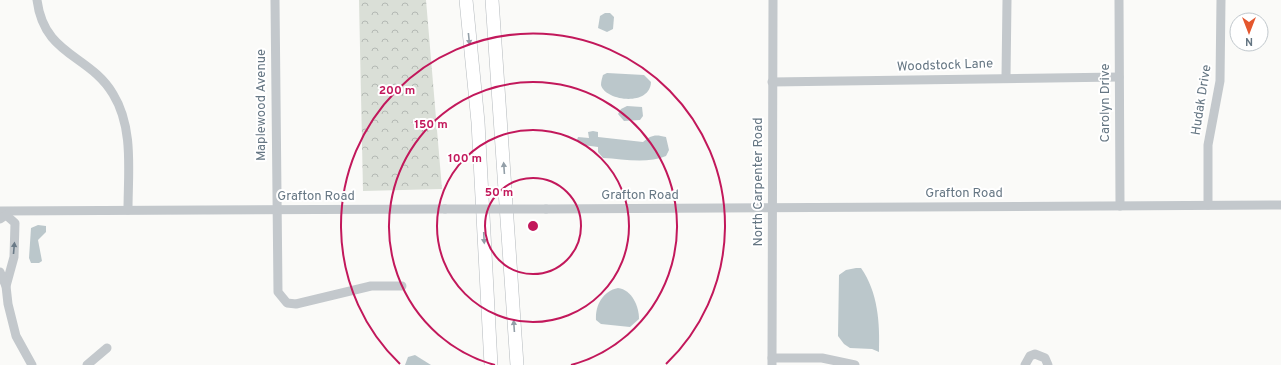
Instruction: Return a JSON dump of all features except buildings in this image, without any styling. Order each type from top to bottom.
[{"type":"highway","points":[[466,0],[478,122],[491,365]]},
{"type":"highway","points":[[492,0],[517,365]]},
{"type":"street","points":[[37,0],[42,20],[52,38],[67,53],[99,76],[114,94],[120,106],[128,140],[128,210]]},
{"type":"street","name":"Maplewood Avenue","points":[[275,0],[277,289],[279,295],[287,303],[299,304],[374,286],[402,286]]},
{"type":"street","name":"North Carpenter Road","points":[[772,361],[773,0]]},
{"type":"street","points":[[1006,77],[1007,0]]},
{"type":"street","name":"Carolyn Drive","points":[[1119,0],[1120,206]]},
{"type":"street","name":"Hudak Drive","points":[[1208,205],[1208,145],[1220,81],[1222,0]]},
{"type":"street","name":"Woodstock Lane","points":[[772,82],[1006,77],[1119,77]]},
{"type":"street","name":"Grafton Road","points":[[3,214],[128,210],[1281,205]]},
{"type":"street","points":[[3,214],[15,223],[14,257],[6,286]]},
{"type":"street","points":[[0,272],[6,286],[9,310],[14,330],[21,348],[32,365]]},
{"type":"street","points":[[87,365],[107,348]]},
{"type":"street","points":[[1025,365],[1030,356],[1035,354],[1045,358],[1048,365]]},
{"type":"street","points":[[772,361],[822,358],[855,365]]},
{"type":"green space","points":[[359,0],[426,0],[442,189],[363,191]]},
{"type":"shaded area","points":[[605,13],[610,13],[614,17],[613,29],[607,32],[598,28],[600,16]]},
{"type":"shaded area","points":[[607,73],[644,75],[651,82],[649,90],[636,98],[618,98],[610,95],[601,85],[603,75]]},
{"type":"shaded area","points":[[627,106],[642,107],[643,116],[640,120],[624,121],[618,114],[621,109]]},
{"type":"shaded area","points":[[588,132],[598,132],[598,137],[643,142],[653,136],[666,137],[669,150],[666,156],[651,160],[603,158],[598,152],[598,147],[583,145],[577,140],[578,137],[589,138]]},
{"type":"shaded area","points":[[38,225],[46,226],[46,232],[38,240],[42,261],[39,263],[31,263],[29,258],[31,228]]},
{"type":"shaded area","points":[[861,268],[867,277],[874,297],[877,308],[879,330],[879,352],[872,349],[850,348],[844,344],[838,336],[839,275],[846,270]]},
{"type":"shaded area","points":[[618,288],[623,289],[631,295],[638,309],[639,319],[630,327],[601,324],[596,320],[597,309],[604,295]]},
{"type":"shaded area","points":[[415,355],[431,365],[405,365],[408,357]]}]
